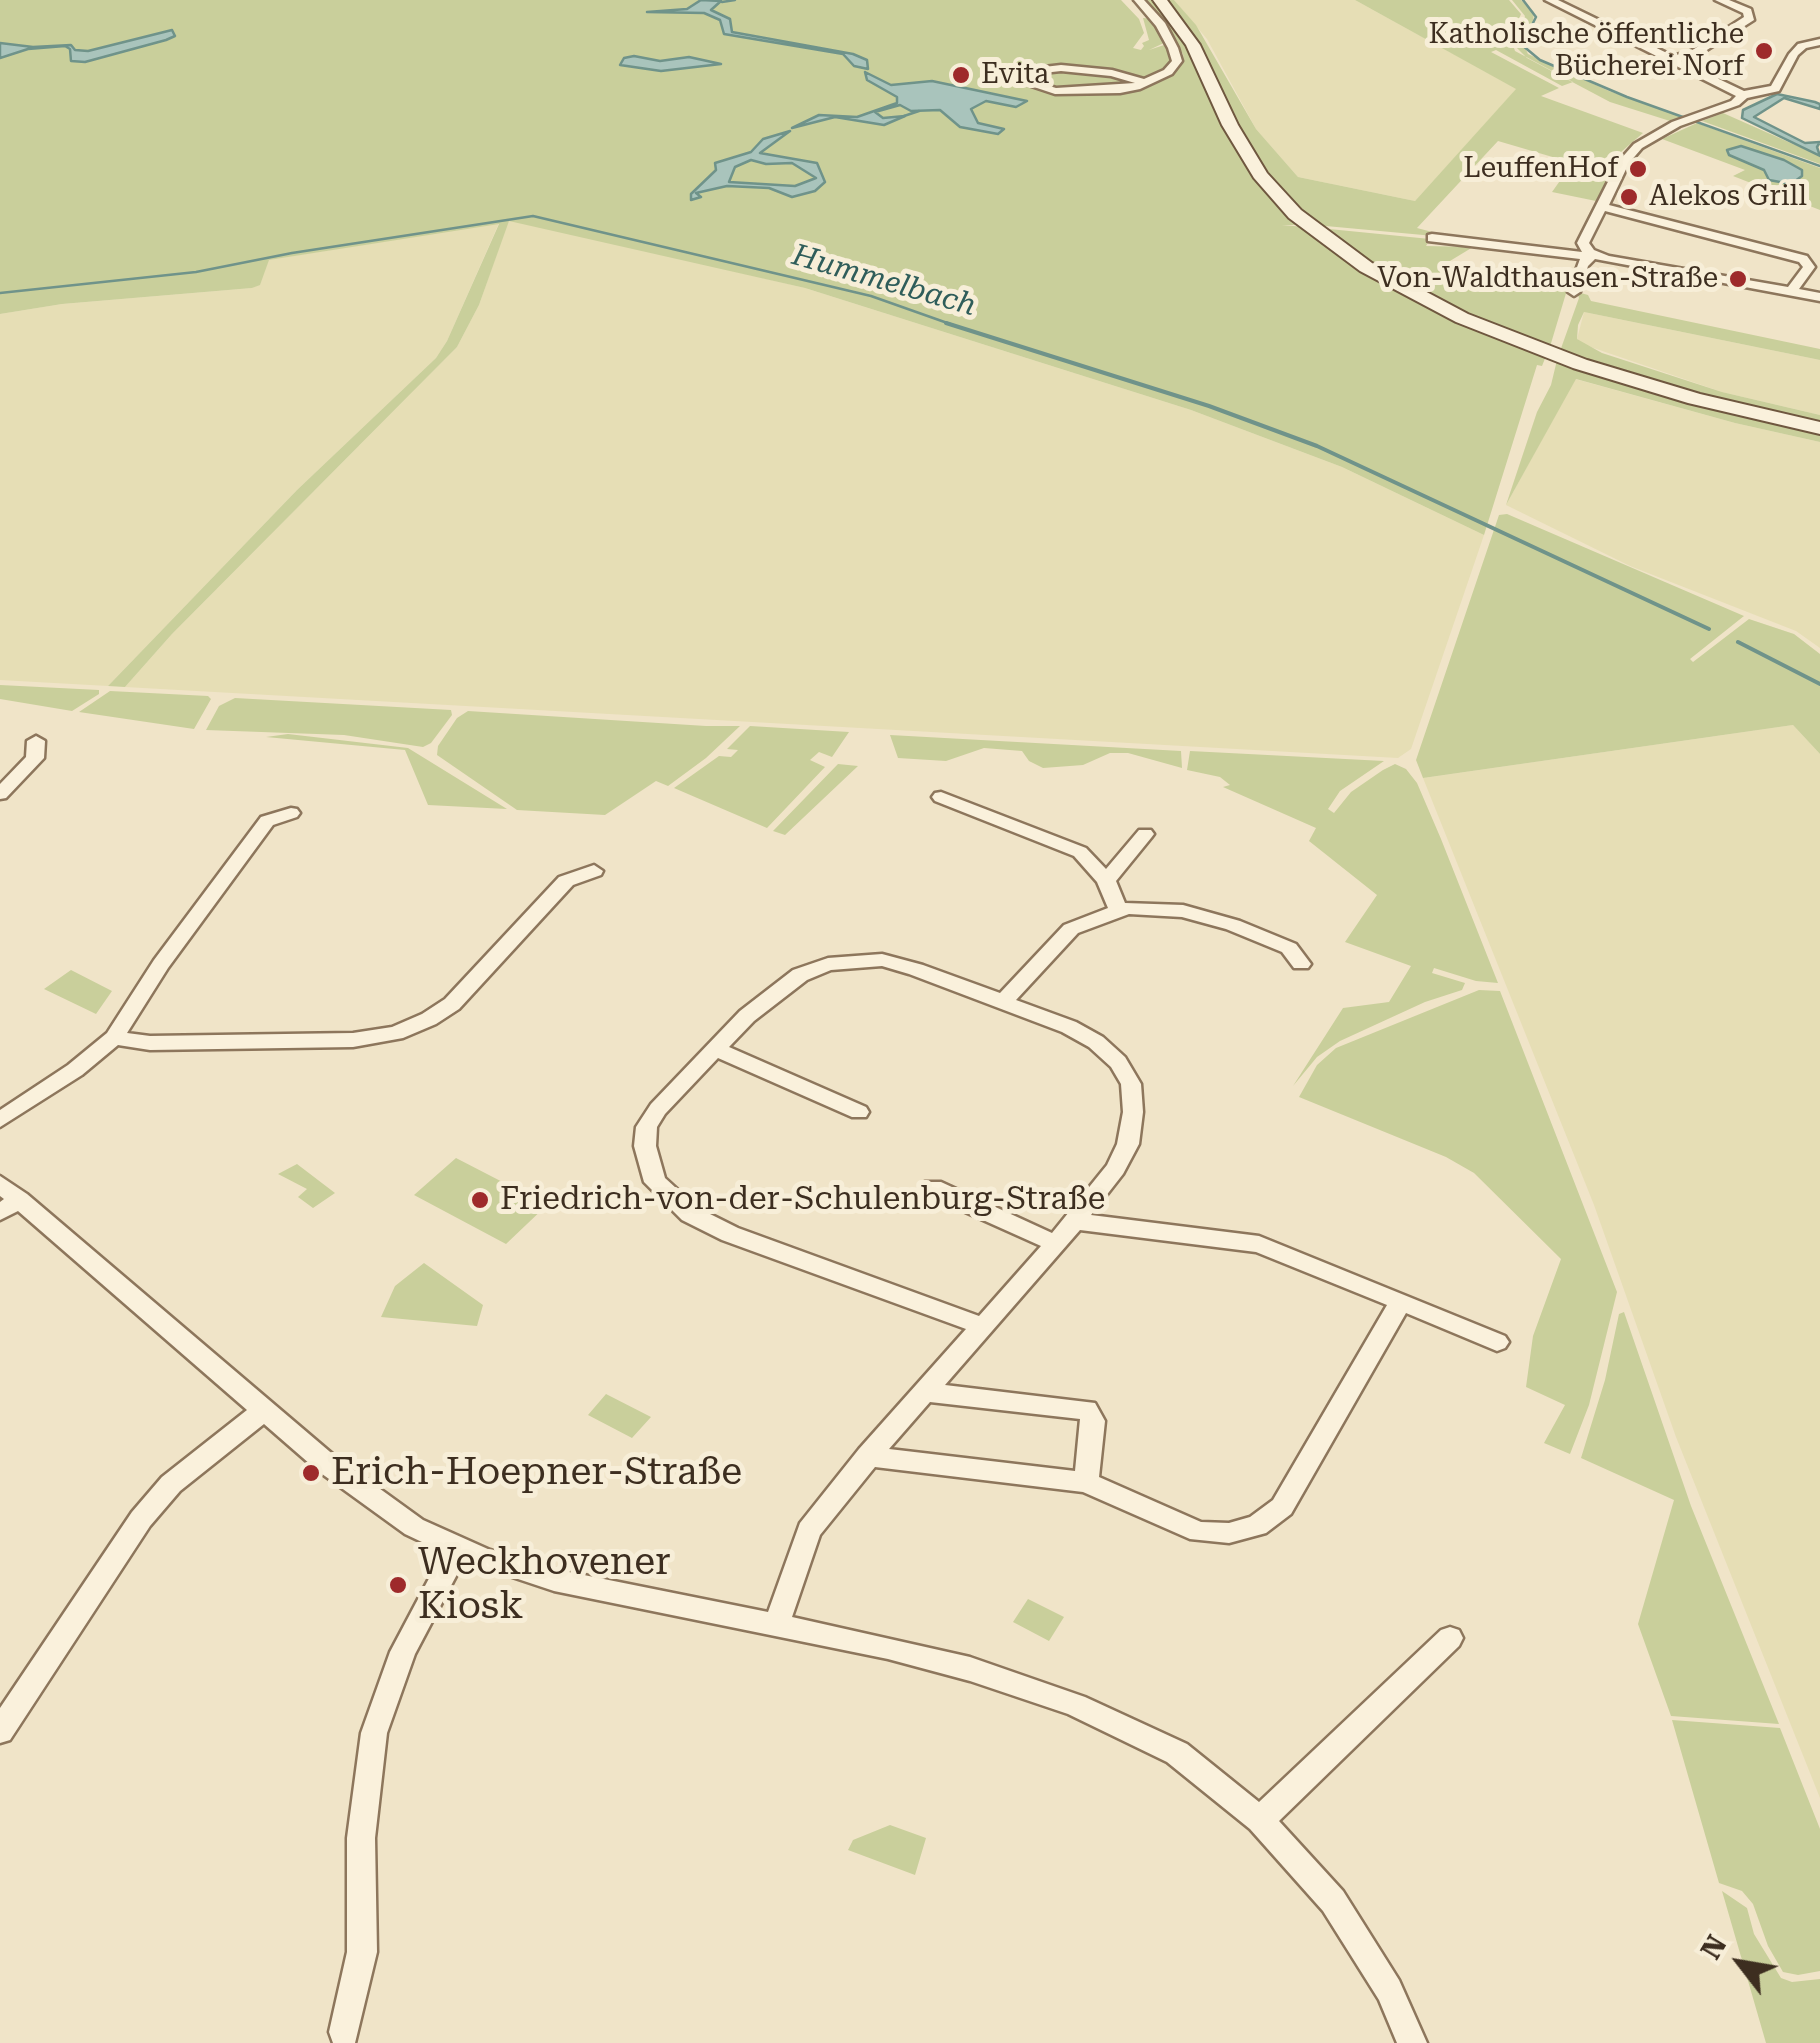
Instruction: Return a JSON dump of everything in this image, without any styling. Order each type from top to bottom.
[{"type":"main road","points":[[1160,0],[1193,45],[1230,125],[1260,175],[1304,222],[1366,267],[1462,318],[1580,364],[1695,400],[1820,428]]},
{"type":"street","points":[[1139,0],[1161,25],[1177,61],[1170,70],[1144,84],[1120,90],[1061,92],[1018,80],[1031,70],[1061,68],[1112,73],[1144,84]]},
{"type":"street","points":[[1550,0],[1743,95]]},
{"type":"street","points":[[1672,60],[1692,55],[1750,18],[1747,12],[1720,0]]},
{"type":"street","points":[[1590,252],[1584,240],[1624,162],[1638,146],[1692,118],[1735,103],[1743,95],[1775,89],[1794,54],[1806,44],[1820,42]]},
{"type":"street","points":[[1604,207],[1803,259],[1809,267],[1791,292]]},
{"type":"street","points":[[1432,238],[1573,256],[1590,252],[1820,297]]},
{"type":"street","points":[[1574,292],[1590,252]]},
{"type":"street","points":[[0,794],[35,758],[36,741]]},
{"type":"street","points":[[941,797],[1061,842],[1092,862],[1106,880],[1118,910]]},
{"type":"street","points":[[0,1120],[75,1070],[114,1038],[161,964],[267,821],[291,813]]},
{"type":"street","points":[[1106,880],[1145,834]]},
{"type":"street","points":[[114,1038],[150,1043],[353,1040],[396,1033],[428,1020],[452,1004],[566,881],[594,871]]},
{"type":"street","points":[[1004,1002],[1062,936],[1082,923],[1118,910],[1154,907],[1199,915],[1280,943],[1294,952],[1301,964]]},
{"type":"street","points":[[776,1624],[809,1530],[1115,1170],[1128,1144],[1133,1112],[1131,1084],[1118,1062],[1096,1042],[1004,1002],[898,963],[844,961],[813,969],[786,983],[665,1100],[647,1127],[646,1156],[654,1182],[690,1214],[730,1234],[982,1326]]},
{"type":"street","points":[[715,1049],[859,1112]]},
{"type":"street","points":[[934,1188],[1056,1244]]},
{"type":"street","points":[[6,1199],[367,1496],[414,1527],[458,1548],[554,1580],[776,1624],[956,1666],[1076,1705],[1177,1753],[1260,1820],[1301,1862],[1349,1923],[1389,1990],[1412,2043]]},
{"type":"street","points":[[1075,1221],[1259,1244],[1496,1342]]},
{"type":"street","points":[[868,1456],[1086,1482],[1199,1532],[1229,1533],[1257,1526],[1270,1518],[1290,1494],[1401,1302]]},
{"type":"street","points":[[924,1392],[1087,1410],[1093,1422],[1086,1482]]},
{"type":"street","points":[[0,1731],[141,1518],[172,1484],[264,1409]]},
{"type":"street","points":[[344,2032],[362,1952],[360,1838],[374,1734],[402,1652],[458,1548]]},
{"type":"street","points":[[1260,1820],[1450,1638]]},
{"type":"shaded area","points":[[1174,0],[1355,0],[1517,89],[1415,201],[1298,177],[1256,129],[1207,39]]},
{"type":"shaded area","points":[[508,221],[805,288],[1191,410],[1342,467],[1484,535],[1411,749],[1398,758],[125,687],[172,634],[457,347],[479,305]]},
{"type":"shaded area","points":[[499,223],[436,358],[297,490],[108,686],[0,680],[0,314],[62,304],[252,288],[260,284],[268,260]]},
{"type":"shaded area","points":[[1584,312],[1820,360],[1820,415],[1722,392],[1582,344],[1577,339]]},
{"type":"shaded area","points":[[1575,379],[1820,442],[1820,648],[1796,631],[1630,566],[1506,505]]},
{"type":"shaded area","points":[[1793,725],[1820,754],[1820,1798],[1676,1437],[1594,1205],[1423,778]]},
{"type":"green space","points":[[0,0],[1121,0],[1139,19],[1144,33],[1133,48],[1141,50],[1142,43],[1149,40],[1143,18],[1153,19],[1166,42],[1149,50],[1164,45],[1173,56],[1171,66],[1178,67],[1184,62],[1183,54],[1146,0],[1154,0],[1184,39],[1224,123],[1302,225],[1282,225],[1305,227],[1326,244],[1546,356],[1542,366],[1537,365],[1484,535],[1342,467],[1191,410],[805,288],[509,221],[479,305],[457,347],[172,634],[125,687],[108,686],[297,490],[436,358],[499,224],[269,260],[260,285],[252,288],[62,304],[0,314]]},
{"type":"green space","points":[[1164,0],[1174,0],[1196,25],[1256,129],[1298,177],[1415,201],[1516,89],[1355,0],[1509,0],[1521,14],[1511,39],[1515,51],[1573,82],[1562,86],[1496,50],[1491,52],[1559,88],[1541,96],[1643,133],[1621,152],[1607,173],[1498,141],[1417,228],[1436,233],[1434,236],[1315,225],[1265,174]]},
{"type":"green space","points":[[1512,0],[1521,0],[1534,12],[1533,22],[1521,39],[1528,54],[1609,91],[1683,117],[1670,121],[1610,102],[1527,58],[1514,45],[1525,16]]},
{"type":"green space","points":[[1723,113],[1820,156],[1820,164],[1702,121]]},
{"type":"green space","points":[[1697,123],[1820,168],[1820,210],[1733,176],[1745,170],[1662,139]]},
{"type":"green space","points":[[1569,168],[1609,176],[1596,201],[1552,192]]},
{"type":"green space","points":[[1319,228],[1430,239],[1426,246],[1473,247],[1445,264],[1567,290],[1549,350],[1390,277]]},
{"type":"green space","points":[[1577,292],[1588,295],[1591,301],[1820,349],[1820,360],[1584,312],[1577,339],[1602,353],[1722,392],[1820,415],[1820,425],[1559,354],[1579,298]]},
{"type":"green space","points":[[1557,360],[1820,431],[1820,442],[1576,379],[1506,505]]},
{"type":"green space","points":[[1507,514],[1744,616],[1690,659],[1693,662],[1749,619],[1794,634],[1820,654],[1820,754],[1793,725],[1423,778],[1416,760],[1499,515]]},
{"type":"green space","points":[[0,685],[99,690],[99,694],[72,711],[0,699]]},
{"type":"green space","points":[[110,691],[211,699],[194,729],[79,712]]},
{"type":"green space","points":[[235,698],[451,710],[452,715],[431,743],[423,747],[344,735],[206,730],[219,706]]},
{"type":"green space","points":[[468,711],[740,726],[668,786],[656,781],[605,815],[517,810],[437,755],[438,746],[457,718]]},
{"type":"green space","points":[[750,726],[849,732],[832,757],[819,752],[810,760],[825,767],[767,828],[674,788],[719,756],[731,757],[738,750],[727,749]]},
{"type":"green space","points":[[288,734],[408,748],[507,809],[428,805],[405,750],[266,737]]},
{"type":"green space","points":[[890,735],[1181,751],[1182,768],[1128,753],[1110,753],[1083,765],[1043,768],[1029,761],[1022,751],[984,748],[946,761],[898,758]]},
{"type":"green space","points":[[1190,751],[1384,761],[1340,791],[1328,809],[1334,813],[1351,792],[1383,770],[1395,764],[1406,769],[1417,783],[1498,983],[1476,981],[1434,968],[1432,973],[1465,983],[1462,990],[1425,1002],[1340,1041],[1317,1057],[1293,1086],[1343,1008],[1389,1002],[1411,966],[1345,942],[1377,895],[1309,841],[1316,828],[1223,787],[1230,785],[1220,777],[1187,770]]},
{"type":"green space","points":[[838,764],[858,766],[785,835],[773,831]]},
{"type":"green space","points":[[71,970],[112,991],[96,1014],[44,989]]},
{"type":"green space","points":[[1479,990],[1500,991],[1617,1292],[1589,1405],[1570,1454],[1544,1443],[1565,1405],[1526,1387],[1533,1336],[1561,1259],[1474,1173],[1446,1157],[1299,1097],[1317,1065],[1336,1048]]},
{"type":"green space","name":"Friedrich-von-der-Schulenburg-Straße","points":[[456,1158],[547,1205],[506,1244],[414,1195]]},
{"type":"green space","points":[[297,1164],[335,1193],[313,1208],[298,1197],[307,1189],[278,1174]]},
{"type":"green space","points":[[424,1263],[483,1305],[477,1326],[381,1317],[395,1286]]},
{"type":"green space","points":[[1624,1312],[1691,1506],[1779,1724],[1671,1716],[1638,1624],[1674,1500],[1581,1458],[1605,1380],[1619,1314]]},
{"type":"green space","points":[[606,1394],[651,1417],[632,1438],[588,1415]]},
{"type":"green space","points":[[1028,1599],[1064,1617],[1049,1641],[1013,1622]]},
{"type":"green space","points":[[1672,1720],[1780,1728],[1820,1829],[1820,1971],[1798,1975],[1783,1972],[1768,1946],[1753,1904],[1742,1891],[1719,1883]]},
{"type":"green space","points":[[890,1825],[926,1838],[915,1875],[848,1850],[853,1840]]},
{"type":"green space","points":[[1722,1891],[1747,1908],[1754,1934],[1781,1978],[1792,1982],[1820,1979],[1820,2043],[1766,2043]]},
{"type":"water","points":[[701,0],[721,1],[711,10],[730,19],[732,32],[853,54],[867,60],[868,69],[854,66],[843,54],[724,34],[720,20],[704,13],[647,12],[687,9]]},
{"type":"water","points":[[172,30],[175,36],[166,40],[85,62],[71,61],[70,49],[65,46],[28,49],[0,58],[0,43],[33,47],[71,45],[75,50],[88,51]]},
{"type":"water","points":[[689,57],[721,64],[661,71],[620,65],[624,58],[660,61]]},
{"type":"water","points":[[865,72],[891,85],[932,81],[1027,101],[1016,107],[986,101],[971,109],[978,123],[1004,129],[998,134],[960,127],[940,110],[911,111],[900,105],[875,112],[883,118],[905,116],[884,125],[835,117],[792,128],[819,115],[857,117],[897,103],[897,97],[867,80]]},
{"type":"water","points":[[1777,94],[1815,102],[1820,109],[1784,98],[1754,117],[1805,143],[1820,142],[1820,156],[1742,118],[1743,110]]},
{"type":"water","points":[[790,131],[760,153],[817,163],[825,182],[815,191],[792,197],[769,188],[727,186],[696,193],[701,197],[691,200],[691,194],[716,170],[715,163],[751,152],[763,139]],"holes":[[[751,160],[792,163],[816,178],[795,186],[729,182],[735,167]]]},
{"type":"water","points":[[1741,146],[1784,160],[1802,170],[1802,176],[1791,184],[1769,180],[1764,170],[1729,155],[1727,150]]},
{"type":"waterway","points":[[722,2],[735,0]]},
{"type":"waterway","points":[[1523,0],[1536,17],[1522,45],[1540,60],[1627,97],[1820,166]]},
{"type":"waterway","points":[[904,116],[919,111]]},
{"type":"waterway","name":"Hummelbach","points":[[0,293],[196,272],[292,253],[533,216],[871,296],[953,325]]},
{"type":"waterway","name":"Hummelbach","points":[[946,323],[1209,406],[1317,446],[1709,629]]},
{"type":"waterway","name":"Hummelbach","points":[[1738,642],[1820,684]]},
{"type":"place","name":"Katholische öffentliche Bücherei Norf","points":[[1764,51]]},
{"type":"place","name":"Evita","points":[[961,75]]},
{"type":"place","name":"LeuffenHof","points":[[1638,169]]},
{"type":"place","name":"Alekos Grill","points":[[1629,197]]},
{"type":"place","name":"Von-Waldthausen-Straße","points":[[1738,279]]},
{"type":"place","name":"Friedrich-von-der-Schulenburg-Straße","points":[[480,1200]]},
{"type":"place","name":"Erich-Hoepner-Straße","points":[[311,1473]]},
{"type":"place","name":"Weckhovener Kiosk","points":[[398,1585]]}]
